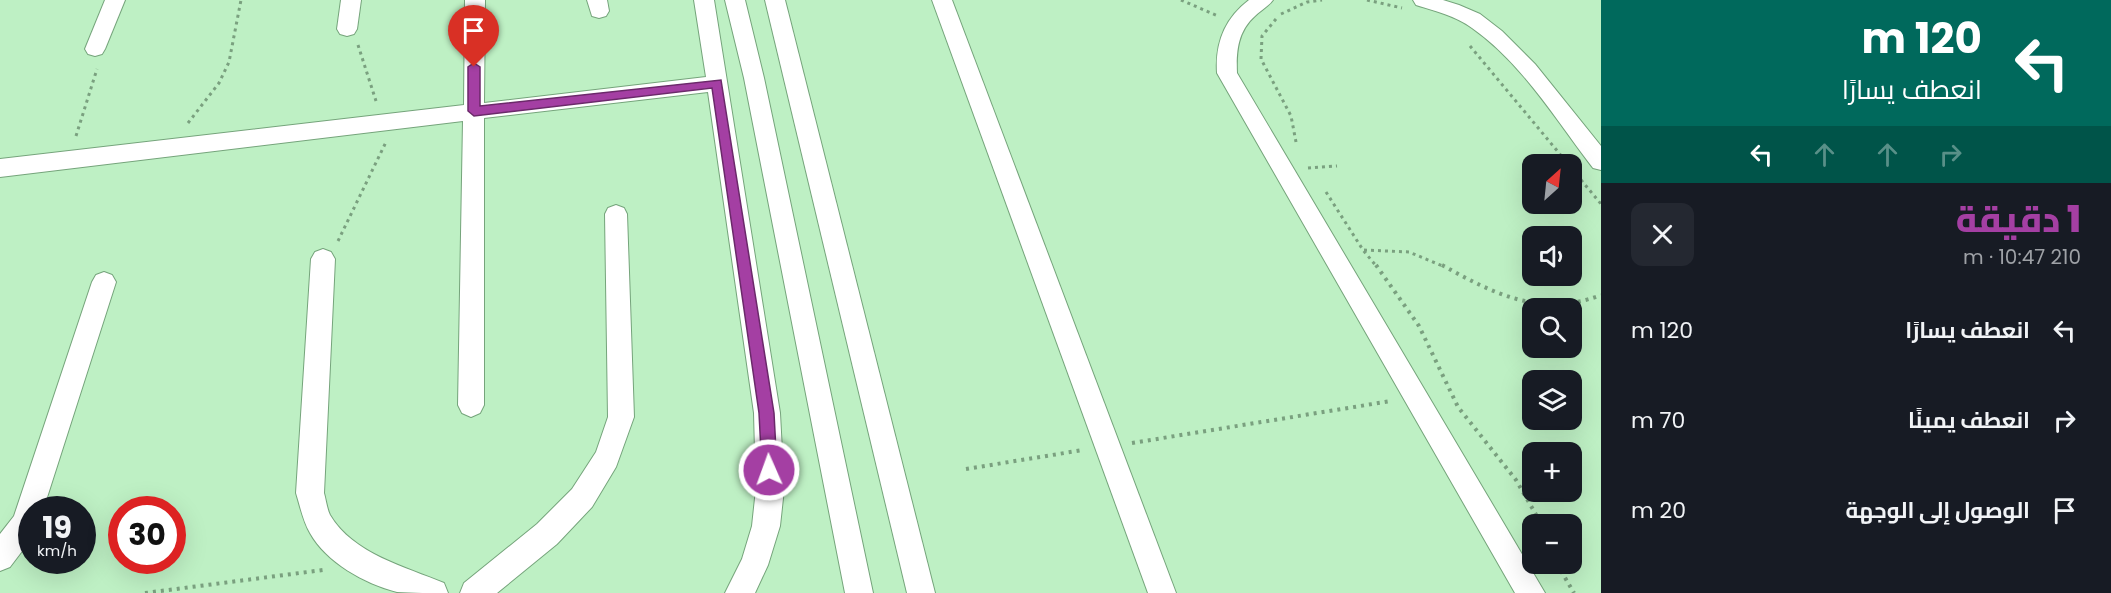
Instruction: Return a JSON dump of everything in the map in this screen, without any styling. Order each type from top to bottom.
[{"type":"street","points":[[96,46],[115,0]]},
{"type":"street","points":[[471,405],[475,0]]},
{"type":"street","points":[[704,0],[767,413],[770,489],[766,526],[754,565],[739,593]]},
{"type":"street","points":[[735,0],[754,78],[859,593]]},
{"type":"street","points":[[776,0],[921,593]]},
{"type":"street","points":[[942,0],[1162,593]]},
{"type":"street","points":[[1263,0],[1247,11],[1228,38],[1225,55],[1227,73],[1530,593]]},
{"type":"street","points":[[1423,0],[1477,9],[1497,37],[1516,56],[1601,162]]},
{"type":"street","points":[[0,168],[717,83]]},
{"type":"street","points":[[474,593],[548,534],[582,498],[607,458],[621,417],[616,214]]},
{"type":"street","points":[[323,265],[310,493],[319,523],[338,548],[367,564],[434,593]]},
{"type":"street","points":[[0,557],[25,524],[105,282]]},
{"type":"path","points":[[163,147],[192,119],[219,83],[229,63],[241,0]]},
{"type":"path","points":[[1181,0],[1236,24]]},
{"type":"path","points":[[1296,145],[1291,116],[1261,59],[1262,36],[1279,15],[1307,2],[1322,0]]},
{"type":"path","points":[[1367,0],[1403,8]]},
{"type":"path","points":[[323,265],[390,121],[349,15]]},
{"type":"path","points":[[1468,44],[1560,154]]},
{"type":"path","points":[[68,160],[102,51],[96,46]]},
{"type":"path","points":[[1306,160],[1316,177]]},
{"type":"path","points":[[1582,181],[1601,204]]},
{"type":"path","points":[[1322,186],[1364,250],[1419,326],[1458,407],[1516,480],[1536,514]]},
{"type":"path","points":[[1331,251],[1388,249],[1414,254],[1440,263],[1491,291],[1518,300],[1544,305],[1568,305],[1590,301],[1601,296]]},
{"type":"path","points":[[966,469],[1416,397]]},
{"type":"path","points":[[145,593],[367,564]]},
{"type":"path","points":[[1563,574],[1574,593]]},
{"type":"route","points":[[474,67],[474,111],[717,83],[767,413],[769,470]]}]
